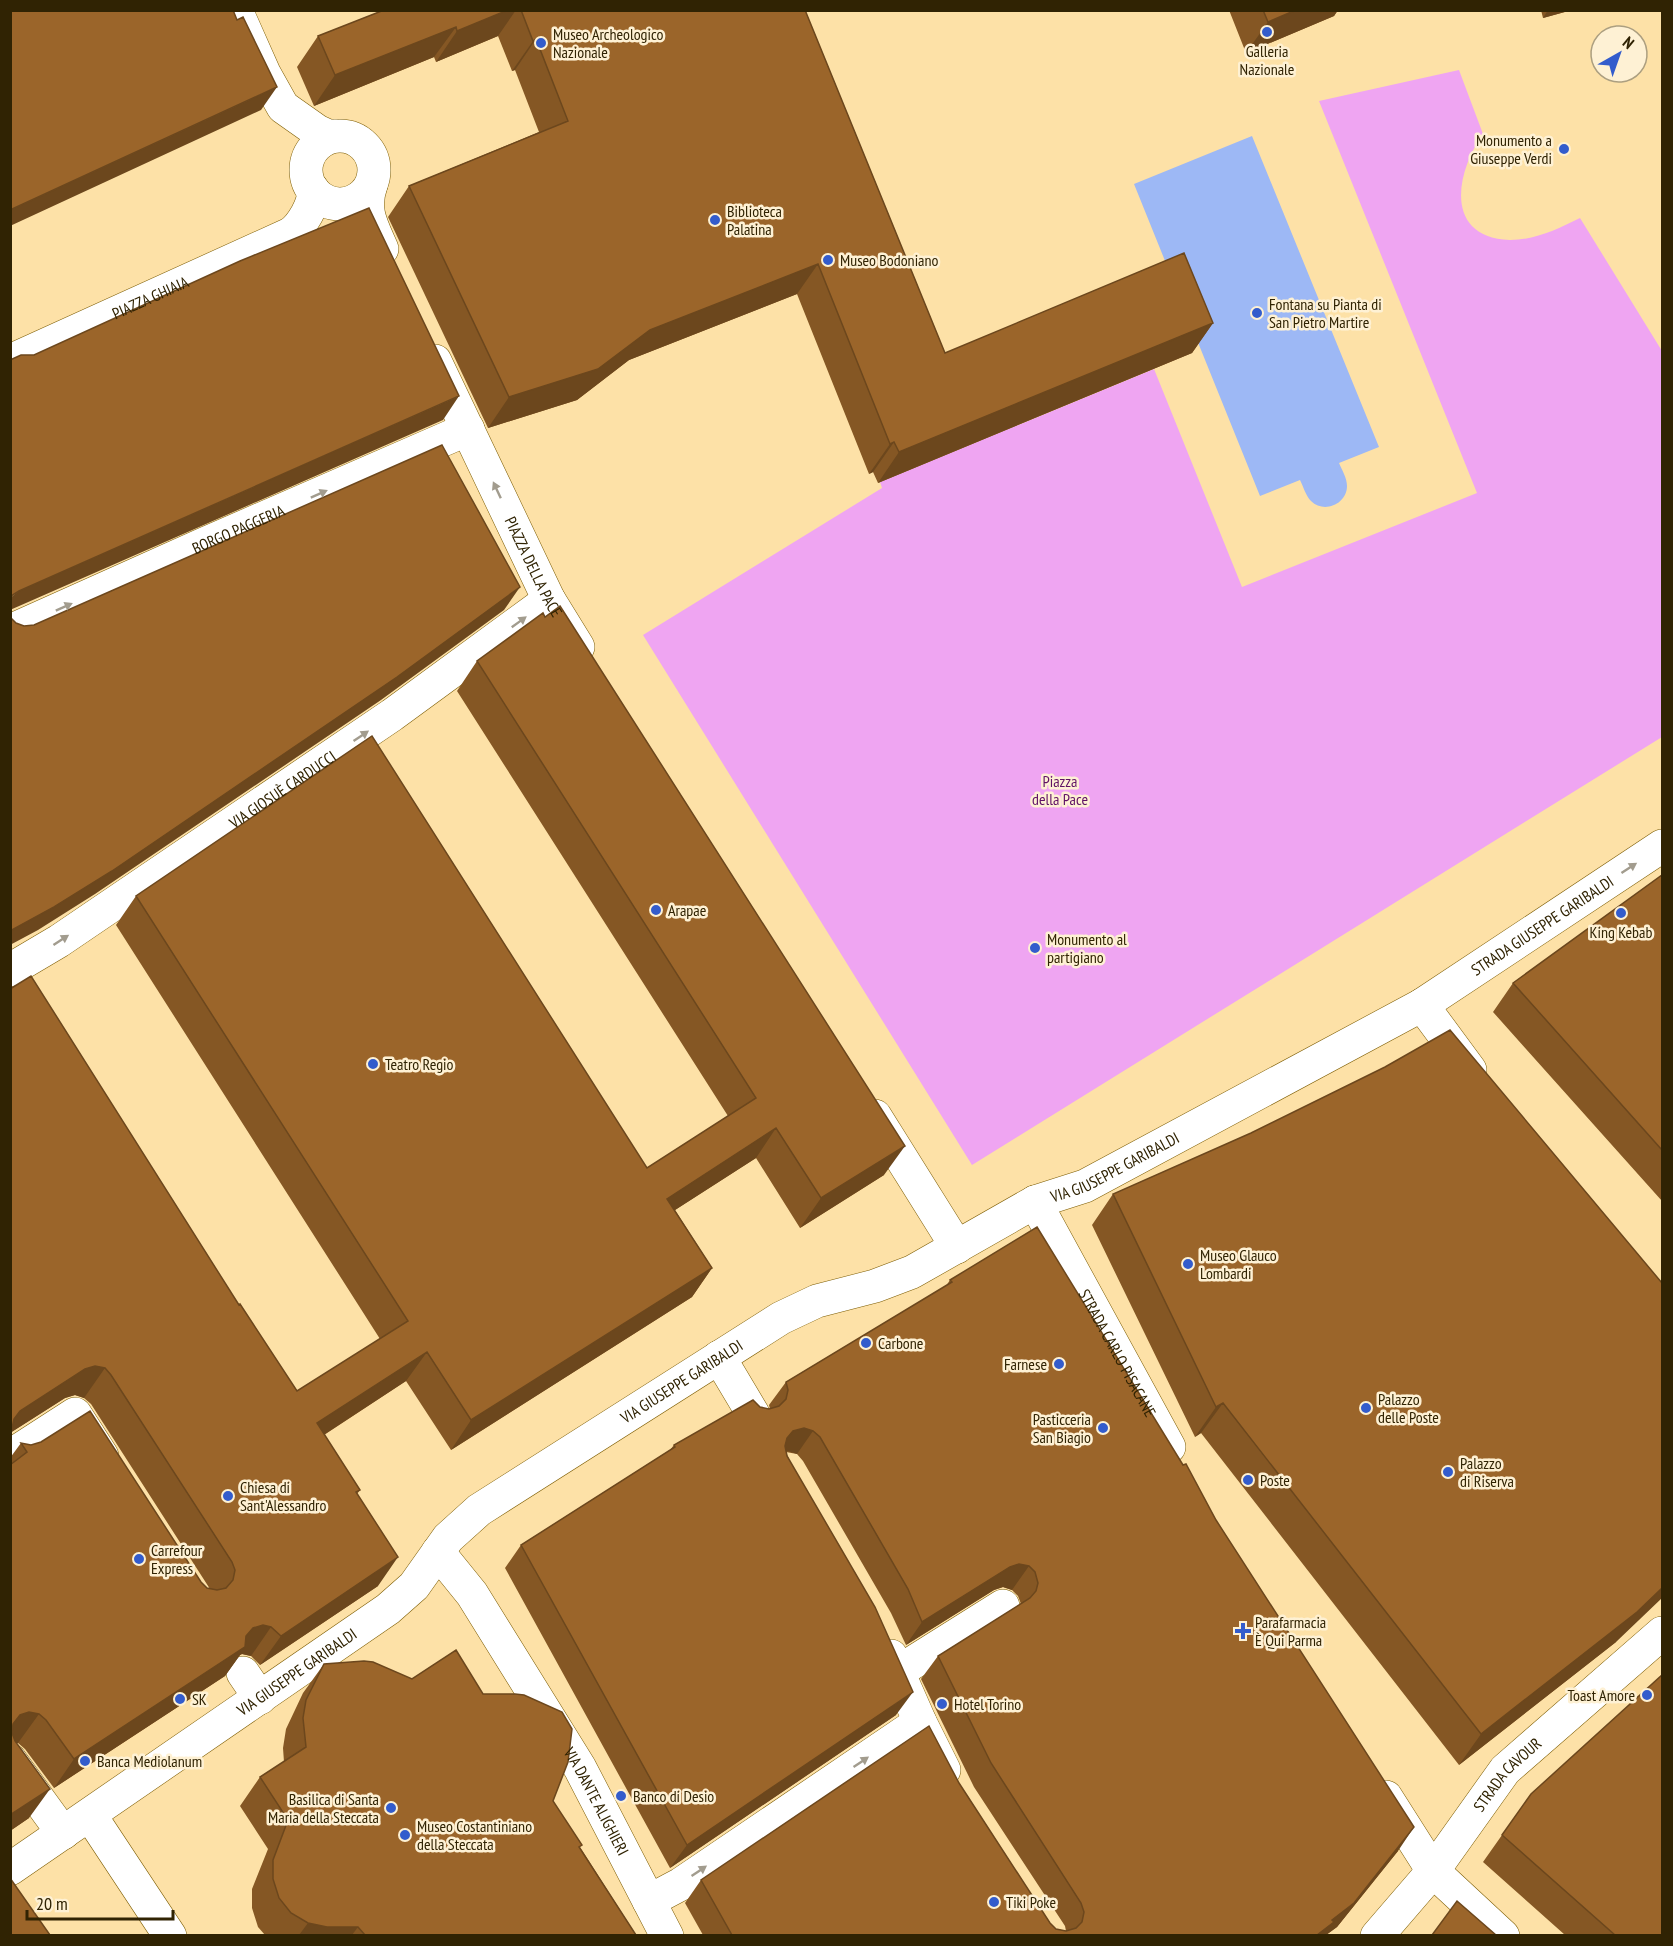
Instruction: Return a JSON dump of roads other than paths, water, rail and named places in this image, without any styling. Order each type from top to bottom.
[{"type":"street","points":[[236,10],[264,73],[281,103],[283,107],[316,131],[328,136],[345,136],[355,139],[370,154],[374,164],[363,193],[344,204],[331,203],[321,198],[310,184],[285,125],[285,113],[281,103]]},
{"type":"street","name":"PIAZZA GHIAIA","points":[[10,361],[290,234],[298,228],[313,204],[306,167],[309,156],[324,139],[334,136]]},
{"type":"street","points":[[363,193],[367,201],[367,216],[396,277]]},
{"type":"street","name":"PIAZZA GHIAIA","points":[[290,234],[316,231],[333,224],[363,193]]},
{"type":"street","name":"PIAZZA DELLA PACE","points":[[422,332],[549,600],[594,673]]},
{"type":"street","name":"BORGO PAGGERIA","points":[[10,632],[204,544],[468,429]]},
{"type":"street","name":"VIA GIOSUÈ CARDUCCI","points":[[10,970],[69,934],[392,715],[549,600]]},
{"type":"street","name":"STRADA GIUSEPPE GARIBALDI","points":[[1422,1005],[1662,846]]},
{"type":"street","points":[[1422,1005],[1457,1054],[1486,1089]]},
{"type":"street","name":"VIA GIUSEPPE GARIBALDI","points":[[10,1869],[90,1815],[251,1685],[401,1599],[424,1574],[438,1552],[460,1526],[479,1510],[719,1357],[798,1309],[836,1295],[894,1280],[930,1264],[1035,1202],[1085,1186],[1422,1005]]},
{"type":"street","points":[[861,1093],[957,1247]]},
{"type":"street","name":"STRADA CARLO PISACANE","points":[[1035,1202],[1182,1470]]},
{"type":"street","points":[[719,1357],[753,1414]]},
{"type":"street","points":[[10,1456],[75,1414],[119,1483]]},
{"type":"street","name":"VIA DANTE ALIGHIERI","points":[[438,1552],[472,1594],[579,1768],[667,1935]]},
{"type":"street","points":[[898,1672],[1003,1606]]},
{"type":"street","points":[[879,1632],[920,1722],[958,1796]]},
{"type":"street","name":"STRADA CAVOUR","points":[[1377,1935],[1432,1871],[1505,1770],[1662,1633]]},
{"type":"street","points":[[649,1901],[681,1884],[920,1722]]},
{"type":"street","points":[[10,1760],[63,1833]]},
{"type":"street","points":[[1369,1771],[1432,1871],[1503,1935]]},
{"type":"street","points":[[90,1815],[170,1935]]},
{"type":"water","points":[[1252,136],[1379,447],[1339,463],[1346,480],[1346,492],[1339,502],[1328,507],[1316,505],[1311,501],[1300,480],[1260,496],[1134,184]]},
{"type":"place","name":"Galleria Nazionale","points":[[1267,32]]},
{"type":"place","name":"Museo Archeologico Nazionale","points":[[541,43]]},
{"type":"place","name":"Monumento a Giuseppe Verdi","points":[[1564,149]]},
{"type":"place","name":"Biblioteca Palatina","points":[[715,220]]},
{"type":"place","name":"Museo Bodoniano","points":[[828,260]]},
{"type":"place","name":"Fontana su Pianta di San Pietro Martire","points":[[1257,313]]},
{"type":"place","name":"Arapae","points":[[656,910]]},
{"type":"place","name":"King Kebab","points":[[1621,913]]},
{"type":"place","name":"Monumento al partigiano","points":[[1035,948]]},
{"type":"place","name":"Teatro Regio","points":[[373,1064]]},
{"type":"place","name":"Museo Glauco Lombardi","points":[[1188,1264]]},
{"type":"place","name":"Carbone","points":[[866,1343]]},
{"type":"place","name":"Farnese","points":[[1059,1364]]},
{"type":"place","name":"Palazzo delle Poste","points":[[1366,1408]]},
{"type":"place","name":"Pasticceria San Biagio","points":[[1103,1428]]},
{"type":"place","name":"Palazzo di Riserva","points":[[1448,1472]]},
{"type":"place","name":"Poste","points":[[1248,1480]]},
{"type":"place","name":"Chiesa di Sant'Alessandro","points":[[228,1496]]},
{"type":"place","name":"Carrefour Express","points":[[139,1559]]},
{"type":"place","name":"Parafarmacia È Qui Parma","points":[[1243,1631]]},
{"type":"place","name":"Toast Amore","points":[[1647,1695]]},
{"type":"place","name":"SK","points":[[180,1699]]},
{"type":"place","name":"Hotel Torino","points":[[942,1704]]},
{"type":"place","name":"Banca Mediolanum","points":[[85,1761]]},
{"type":"place","name":"Banco di Desio","points":[[621,1796]]},
{"type":"place","name":"Basilica di Santa Maria della Steccata","points":[[391,1808]]},
{"type":"place","name":"Museo Costantiniano della Steccata","points":[[405,1835]]},
{"type":"place","name":"Tiki Poke","points":[[994,1902]]},
{"type":"park label","name":"Piazza della Pace","points":[[1060,790]]}]
